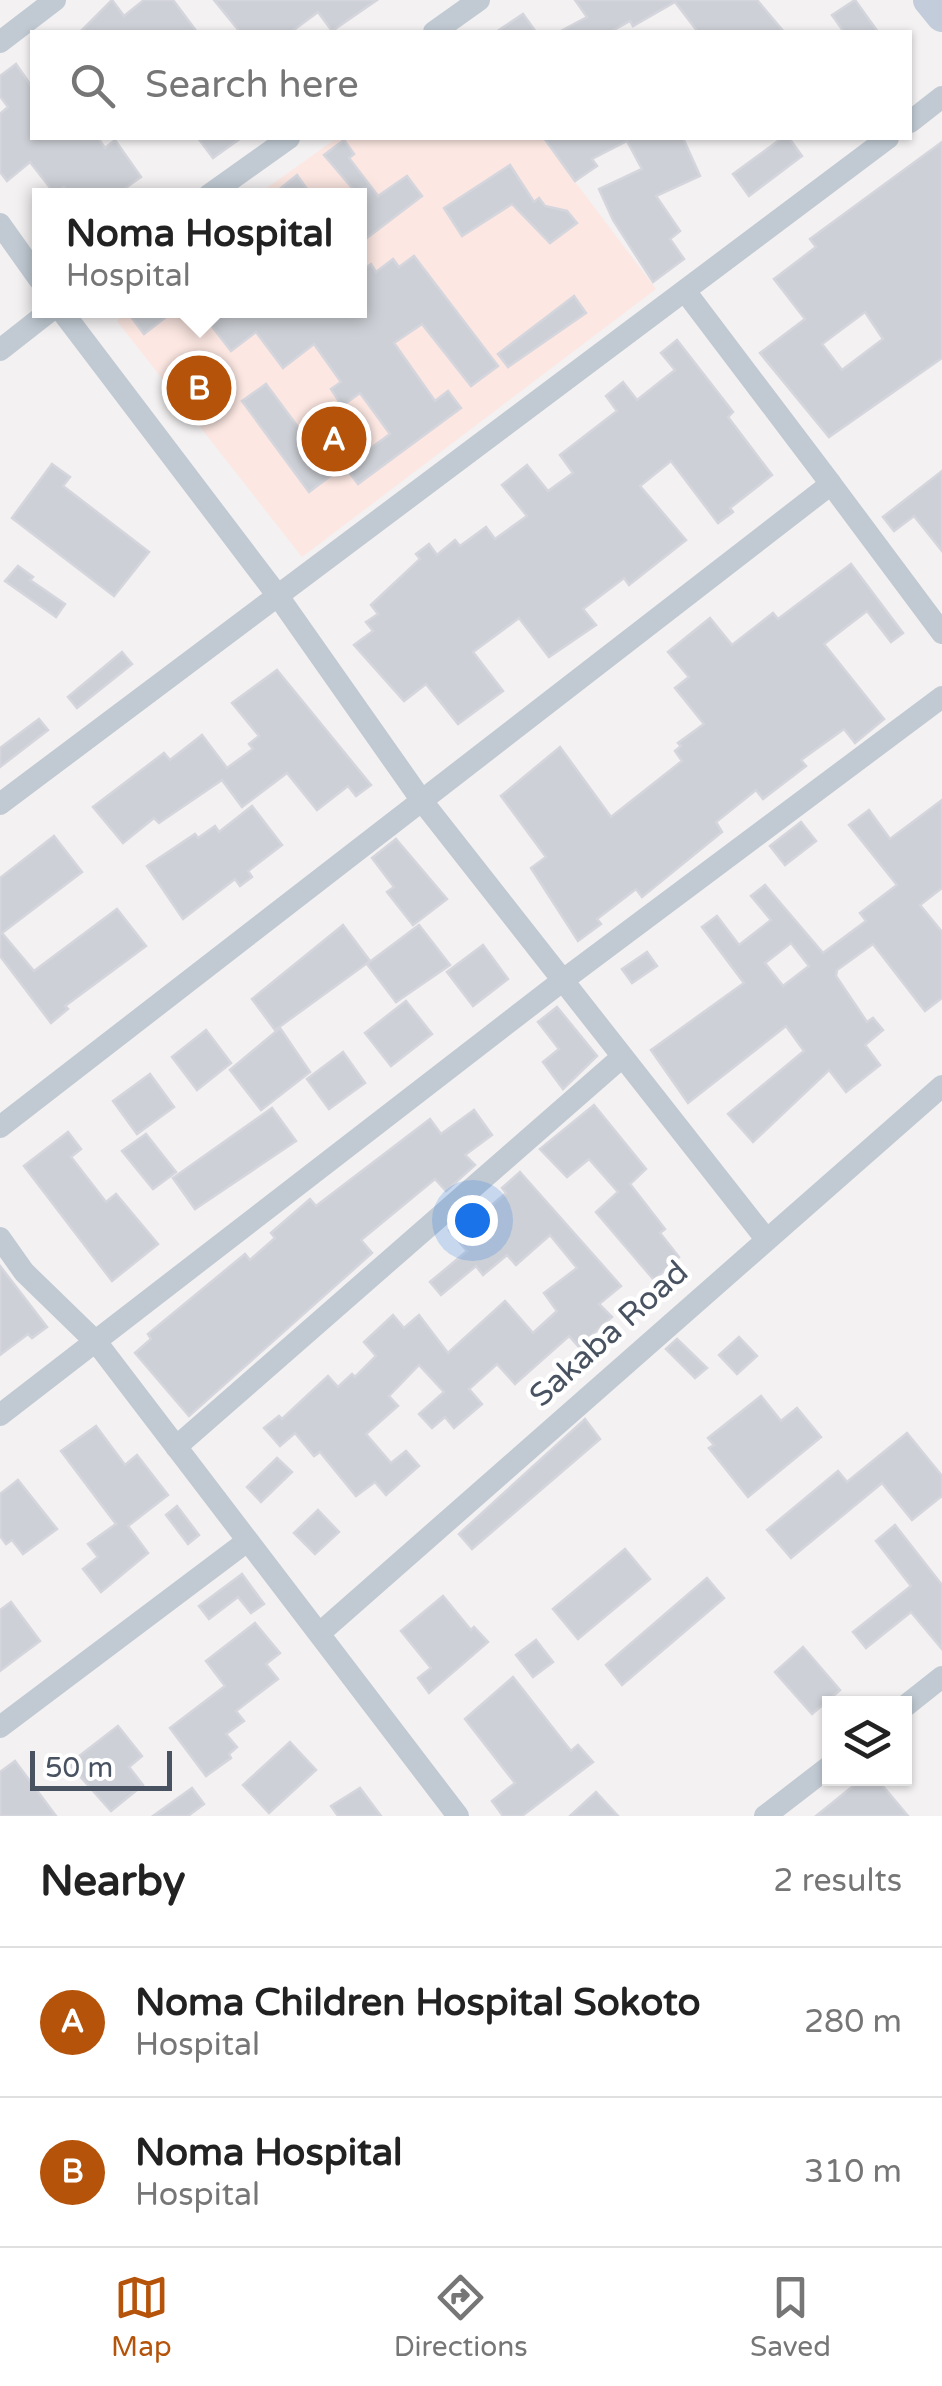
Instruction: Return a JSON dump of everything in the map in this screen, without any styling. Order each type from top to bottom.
[{"type":"main road","points":[[929,0],[942,16]]},
{"type":"street","points":[[0,42],[55,0]]},
{"type":"street","points":[[437,30],[479,0]]},
{"type":"street","points":[[912,120],[942,97]]},
{"type":"street","points":[[220,188],[286,140]]},
{"type":"street","points":[[0,804],[885,140]]},
{"type":"street","points":[[0,224],[32,270]]},
{"type":"street","points":[[685,291],[942,632]]},
{"type":"street","points":[[0,350],[41,318]]},
{"type":"street","points":[[67,318],[278,596],[422,802],[766,1238]]},
{"type":"street","points":[[0,1128],[832,484]]},
{"type":"street","points":[[0,1415],[562,982],[942,697]]},
{"type":"street","points":[[176,1448],[621,1058]]},
{"type":"street","name":"Sakaba Road","points":[[322,1632],[942,1086]]},
{"type":"street","points":[[0,1238],[24,1272],[97,1343],[246,1542],[322,1632],[458,1816]]},
{"type":"street","points":[[0,1727],[246,1542]]},
{"type":"street","points":[[912,1700],[942,1677]]},
{"type":"street","points":[[765,1816],[822,1772]]},
{"type":"shaded area","points":[[334,140],[544,140],[656,289],[302,557],[117,321],[367,318],[367,188],[267,188]]},
{"type":"building","points":[[112,0],[124,16],[144,0],[173,0],[196,30],[82,30]]},
{"type":"building","points":[[214,0],[377,0],[333,30],[318,12],[294,30],[238,30]]},
{"type":"building","points":[[575,0],[757,0],[782,30],[696,30],[675,2],[633,26],[630,21],[614,30],[563,30],[587,17]]},
{"type":"building","points":[[855,0],[877,30],[843,30],[832,15]]},
{"type":"building","points":[[523,14],[535,30],[499,30]]},
{"type":"building","points":[[16,64],[30,84],[30,140],[99,140],[105,148],[115,140],[141,177],[125,188],[50,188],[30,162],[7,181],[0,172],[0,114],[8,107],[0,96],[0,76]]},
{"type":"building","points":[[200,140],[238,140],[213,158]]},
{"type":"building","points":[[344,140],[354,154],[349,158],[378,196],[407,176],[422,196],[367,238],[367,188],[352,188],[324,155]]},
{"type":"building","points":[[545,140],[684,140],[700,176],[656,196],[680,231],[670,239],[684,259],[653,282],[613,220],[599,189],[642,169],[627,141],[592,159],[597,166],[575,181]]},
{"type":"building","points":[[779,140],[790,140],[802,156],[749,196],[733,174]]},
{"type":"building","points":[[942,142],[942,358],[829,437],[760,353],[805,319],[774,279],[816,247],[810,239]],"holes":[[[865,312],[883,339],[842,370],[822,344]]]},
{"type":"building","points":[[510,165],[534,202],[539,198],[545,206],[567,211],[577,223],[550,243],[512,204],[462,236],[444,208]]},
{"type":"building","points":[[297,175],[306,188],[281,188]]},
{"type":"building","points":[[414,256],[498,366],[471,386],[422,324],[394,343],[435,401],[448,391],[461,408],[358,484],[345,467],[390,434],[360,393],[342,406],[331,389],[341,382],[314,344],[283,368],[256,332],[231,351],[207,320],[367,318],[367,267],[371,264],[376,272],[393,259],[399,267]]},
{"type":"building","points":[[574,296],[586,313],[508,367],[498,354]]},
{"type":"building","points":[[132,318],[165,318],[144,334]]},
{"type":"building","points":[[677,340],[733,412],[728,417],[772,475],[730,508],[733,512],[718,523],[671,461],[640,486],[686,540],[629,585],[624,578],[583,609],[596,625],[549,657],[519,618],[473,652],[503,691],[458,724],[426,684],[404,701],[354,645],[373,631],[366,622],[378,614],[371,605],[420,559],[416,554],[429,544],[437,555],[455,540],[460,546],[486,527],[495,539],[527,516],[502,485],[527,465],[548,491],[573,473],[560,455],[617,411],[606,396],[623,382],[637,400],[675,370],[661,353]]},
{"type":"building","points":[[266,384],[333,474],[309,492],[242,401]]},
{"type":"building","points":[[52,464],[70,477],[63,486],[149,552],[114,596],[12,518]]},
{"type":"building","points":[[942,471],[942,551],[914,516],[894,531],[883,517]]},
{"type":"building","points":[[851,564],[903,633],[891,642],[867,611],[824,644],[884,719],[855,743],[844,729],[801,760],[806,766],[763,799],[756,790],[716,822],[722,832],[642,897],[636,889],[597,919],[601,924],[578,941],[531,868],[546,857],[501,796],[560,747],[611,817],[682,761],[675,751],[681,746],[678,743],[704,724],[675,688],[689,677],[668,652],[710,618],[732,645],[773,613],[778,619]]},
{"type":"building","points":[[18,566],[33,577],[30,580],[65,604],[56,617],[5,581]]},
{"type":"building","points":[[122,652],[132,664],[77,708],[68,697]]},
{"type":"building","points":[[277,670],[371,785],[356,796],[348,786],[317,810],[287,773],[242,807],[222,780],[159,823],[154,818],[123,843],[93,807],[164,753],[170,760],[202,735],[227,768],[253,749],[249,744],[259,736],[232,703]]},
{"type":"building","points":[[39,719],[48,730],[0,767],[0,748]]},
{"type":"building","points":[[942,800],[942,888],[920,905],[942,932],[942,998],[925,1011],[873,944],[837,970],[836,976],[867,1022],[873,1018],[883,1030],[865,1045],[880,1065],[846,1092],[829,1070],[753,1142],[728,1114],[804,1051],[786,1026],[688,1103],[651,1050],[744,983],[702,927],[717,916],[739,945],[771,920],[751,896],[765,885],[823,953],[866,921],[860,913],[897,885],[849,825],[869,810],[890,839]],"holes":[[[791,943],[809,966],[783,986],[765,963]]]},
{"type":"building","points":[[252,806],[282,845],[248,871],[252,877],[240,886],[235,879],[183,919],[147,866],[195,834],[198,838],[215,826],[219,832]]},
{"type":"building","points":[[801,822],[816,841],[785,865],[770,846]]},
{"type":"building","points":[[54,836],[82,872],[2,933],[34,971],[117,909],[146,946],[65,1006],[68,1009],[51,1023],[0,956],[0,878]]},
{"type":"building","points":[[396,839],[447,899],[413,925],[387,892],[394,887],[372,858]]},
{"type":"building","points":[[343,925],[370,961],[275,1030],[252,999]]},
{"type":"building","points":[[419,925],[450,965],[396,1002],[367,964]]},
{"type":"building","points":[[483,945],[508,979],[473,1006],[447,972]]},
{"type":"building","points":[[647,952],[657,966],[632,983],[622,969]]},
{"type":"building","points":[[406,1001],[432,1034],[391,1066],[365,1033]]},
{"type":"building","points":[[557,1007],[597,1056],[563,1089],[543,1062],[559,1049],[538,1022]]},
{"type":"building","points":[[280,1028],[310,1072],[261,1110],[230,1070]]},
{"type":"building","points":[[206,1030],[231,1063],[197,1090],[172,1057]]},
{"type":"building","points":[[343,1052],[365,1083],[329,1109],[307,1079]]},
{"type":"building","points":[[150,1074],[174,1107],[137,1134],[113,1101]]},
{"type":"building","points":[[594,1105],[646,1169],[630,1184],[665,1229],[660,1233],[679,1257],[654,1280],[596,1212],[618,1192],[589,1159],[567,1177],[540,1149]]},
{"type":"building","points":[[272,1108],[296,1141],[195,1209],[173,1178]]},
{"type":"building","points":[[474,1110],[492,1135],[465,1155],[475,1165],[446,1191],[435,1179],[361,1240],[372,1253],[189,1416],[135,1353],[151,1339],[148,1334],[245,1254],[250,1260],[275,1238],[271,1233],[310,1199],[316,1206],[430,1119],[441,1134]]},
{"type":"building","points":[[68,1132],[81,1149],[71,1157],[106,1202],[116,1194],[158,1244],[112,1281],[24,1166]]},
{"type":"building","points":[[146,1134],[176,1172],[153,1189],[122,1151]]},
{"type":"building","points":[[520,1172],[621,1286],[599,1304],[612,1317],[579,1347],[569,1336],[515,1384],[497,1364],[469,1389],[482,1404],[454,1428],[445,1417],[432,1428],[419,1414],[444,1392],[419,1365],[389,1396],[398,1406],[366,1434],[391,1463],[406,1451],[419,1466],[386,1495],[375,1482],[356,1496],[320,1452],[314,1456],[295,1433],[280,1446],[264,1428],[279,1416],[282,1419],[328,1376],[338,1387],[352,1374],[355,1377],[376,1356],[364,1342],[393,1315],[404,1328],[419,1315],[448,1353],[505,1301],[533,1333],[557,1311],[544,1293],[577,1268],[550,1235],[516,1265],[507,1255],[483,1275],[476,1266],[441,1295],[430,1282],[467,1251],[449,1230],[466,1215],[472,1222],[506,1193],[502,1188]]},
{"type":"building","points":[[0,1266],[47,1327],[32,1338],[28,1334],[0,1355]]},
{"type":"building","points":[[739,1337],[757,1356],[737,1374],[719,1355]]},
{"type":"building","points":[[677,1339],[707,1368],[695,1378],[666,1349]]},
{"type":"building","points":[[761,1396],[781,1421],[797,1408],[821,1437],[748,1497],[709,1448],[714,1445],[708,1438]]},
{"type":"building","points":[[585,1419],[600,1439],[472,1549],[459,1534]]},
{"type":"building","points":[[96,1426],[125,1465],[137,1455],[168,1495],[128,1526],[148,1553],[101,1592],[83,1569],[98,1557],[88,1544],[116,1524],[61,1451]]},
{"type":"building","points":[[907,1433],[942,1476],[942,1496],[912,1520],[882,1483],[791,1558],[767,1530],[838,1471],[847,1482]]},
{"type":"building","points":[[277,1458],[292,1472],[261,1502],[247,1487]]},
{"type":"building","points":[[18,1480],[57,1529],[23,1554],[12,1540],[6,1544],[0,1536],[0,1494]]},
{"type":"building","points":[[177,1506],[199,1535],[188,1544],[166,1515]]},
{"type":"building","points":[[318,1510],[339,1532],[315,1554],[294,1533]]},
{"type":"building","points":[[895,1525],[942,1585],[942,1649],[911,1612],[866,1648],[853,1632],[911,1586],[876,1541]]},
{"type":"building","points":[[625,1549],[650,1579],[578,1639],[553,1609]]},
{"type":"building","points":[[242,1574],[264,1604],[251,1613],[238,1597],[209,1619],[199,1606]]},
{"type":"building","points":[[707,1578],[724,1598],[622,1685],[606,1665]]},
{"type":"building","points":[[443,1596],[471,1630],[474,1627],[488,1642],[429,1693],[418,1678],[431,1668],[401,1631]]},
{"type":"building","points":[[11,1602],[40,1641],[0,1671],[0,1610]]},
{"type":"building","points":[[255,1623],[280,1653],[266,1664],[278,1679],[236,1711],[244,1721],[226,1734],[237,1747],[229,1754],[231,1758],[206,1776],[170,1728],[225,1686],[206,1661]]},
{"type":"building","points":[[536,1640],[553,1662],[533,1677],[516,1655]]},
{"type":"building","points":[[803,1647],[840,1690],[833,1696],[822,1696],[822,1705],[812,1714],[775,1672]]},
{"type":"building","points":[[513,1677],[571,1751],[578,1745],[593,1762],[522,1816],[503,1816],[492,1801],[515,1783],[465,1719]]},
{"type":"building","points":[[118,1726],[142,1756],[129,1767],[143,1785],[111,1811],[69,1764]]},
{"type":"building","points":[[290,1742],[316,1770],[269,1813],[243,1785]]},
{"type":"building","points":[[15,1761],[56,1816],[0,1816],[0,1772]]},
{"type":"building","points":[[853,1786],[883,1786],[908,1816],[816,1816]]},
{"type":"building","points":[[192,1788],[204,1804],[188,1816],[153,1816]]},
{"type":"building","points":[[360,1788],[381,1816],[338,1816],[331,1806]]},
{"type":"building","points":[[596,1792],[618,1816],[570,1816]]},
{"type":"place","name":"Noma Hospital","points":[[199,388]]},
{"type":"place","name":"Noma Children Hospital Sokoto","points":[[334,439]]}]
